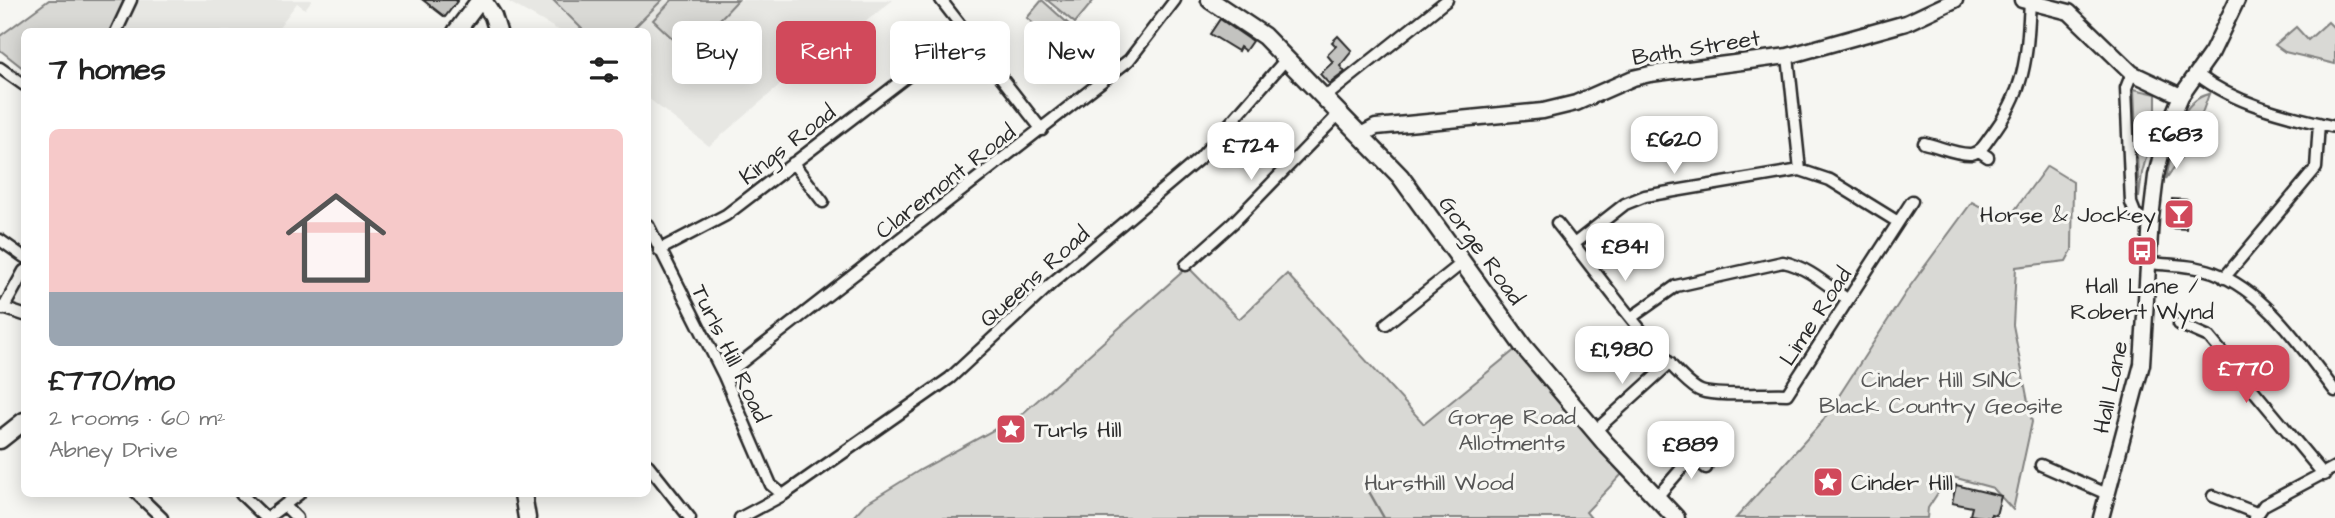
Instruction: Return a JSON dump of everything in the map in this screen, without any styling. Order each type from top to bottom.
[{"type":"main road","points":[[459,28],[481,0],[494,16],[498,28]]},
{"type":"main road","points":[[499,28],[500,0]]},
{"type":"main road","name":"Gorge Road","points":[[1210,0],[1264,36],[1406,183],[1461,264],[1523,346],[1595,431],[1676,518]]},
{"type":"main road","points":[[0,440],[21,423]]},
{"type":"main road","points":[[524,497],[527,518]]},
{"type":"street","points":[[118,28],[131,0]]},
{"type":"street","points":[[941,0],[957,21]]},
{"type":"street","name":"Claremont Road","points":[[724,376],[1129,60],[1175,0]]},
{"type":"street","name":"Bath Street","points":[[1361,135],[1376,127],[1543,111],[1576,103],[1633,78],[1650,74],[1788,56],[1906,23],[1954,0]]},
{"type":"street","points":[[2022,0],[2069,12],[2132,73],[2181,96]]},
{"type":"street","points":[[2237,0],[2221,36],[2198,75],[2230,94],[2279,114],[2335,127]]},
{"type":"street","points":[[1930,141],[1969,154],[1984,154],[2021,85],[2029,38],[2030,1]]},
{"type":"street","points":[[1324,98],[1441,2]]},
{"type":"street","points":[[1788,56],[1800,170]]},
{"type":"street","name":"Queens Road","points":[[740,518],[783,495],[950,378],[1052,283],[1200,158],[1287,58]]},
{"type":"street","points":[[0,68],[21,83]]},
{"type":"street","points":[[2132,73],[2126,88],[2131,203],[2134,213],[2142,219],[2151,218]]},
{"type":"street","name":"Hall Lane","points":[[2101,518],[2142,364],[2151,218],[2157,176],[2168,129],[2181,96],[2198,75]]},
{"type":"street","name":"Kings Road","points":[[659,250],[726,215],[897,84]]},
{"type":"street","points":[[1006,84],[1042,130]]},
{"type":"street","points":[[1186,265],[1233,223],[1339,114]]},
{"type":"street","points":[[2224,278],[2316,168],[2319,123]]},
{"type":"street","points":[[793,163],[823,202]]},
{"type":"street","points":[[1574,244],[1625,204],[1645,196],[1800,170],[1829,180],[1898,222]]},
{"type":"street","name":"Lime Road","points":[[1670,363],[1685,380],[1700,391],[1787,394],[1912,201]]},
{"type":"street","points":[[1557,223],[1670,363],[1595,431]]},
{"type":"street","name":"Turls Hill Road","points":[[651,232],[724,376],[771,485],[783,495]]},
{"type":"street","points":[[0,240],[21,255]]},
{"type":"street","points":[[1632,317],[1676,286],[1783,262],[1803,268],[1848,300]]},
{"type":"street","points":[[2149,263],[2211,271],[2241,285],[2270,312],[2335,391]]},
{"type":"street","points":[[1386,324],[1461,264]]},
{"type":"street","points":[[21,276],[2,308],[21,314]]},
{"type":"street","points":[[2179,324],[2209,337],[2323,475]]},
{"type":"street","points":[[1656,498],[1702,444]]},
{"type":"street","points":[[1692,456],[1706,468]]},
{"type":"street","points":[[2041,465],[2107,494]]},
{"type":"street","points":[[2213,496],[2255,515],[2264,505],[2335,467]]},
{"type":"street","points":[[651,469],[690,518]]},
{"type":"street","points":[[140,497],[162,518]]},
{"type":"street","points":[[244,497],[266,518],[294,497]]},
{"type":"street","points":[[284,505],[297,518]]},
{"type":"shaded area","points":[[139,0],[312,0],[305,9],[297,3],[278,28],[125,28]]},
{"type":"shaded area","points":[[505,0],[893,0],[866,21],[776,21],[776,84],[782,84],[709,146],[651,100],[651,28],[555,28]]},
{"type":"green space","points":[[49,0],[126,0],[112,28],[21,28],[21,67],[0,50],[0,36]]},
{"type":"green space","points":[[553,0],[662,0],[634,28],[581,28]]},
{"type":"green space","points":[[672,0],[738,0],[718,21],[672,21],[672,38],[653,20]]},
{"type":"green space","points":[[1042,0],[1065,21],[1030,21],[1027,18]]},
{"type":"green space","points":[[1047,0],[1094,0],[1077,21],[1073,21]]},
{"type":"green space","points":[[2328,22],[2335,29],[2335,64],[2285,52],[2275,45],[2296,27],[2308,40]]},
{"type":"green space","points":[[2134,89],[2156,94],[2156,120],[2142,173],[2139,198]]},
{"type":"green space","points":[[2209,94],[2191,143],[2166,179],[2182,116],[2189,106]]},
{"type":"green space","name":"Cinder Hill SINC Black Country Geosite","points":[[2047,166],[2073,182],[2072,250],[2066,261],[2016,267],[2013,325],[2032,422],[2013,510],[1993,488],[1949,476],[1928,508],[1927,518],[1736,518],[1822,422],[1908,289],[1972,202],[1992,213],[2014,211]]},
{"type":"green space","points":[[1188,267],[1239,319],[1287,274],[1424,424],[1516,349],[1624,472],[1586,512],[1591,518],[852,518],[865,504],[920,470],[1021,415]]},
{"type":"building","points":[[423,0],[458,0],[445,17]]},
{"type":"building","points":[[1220,19],[1252,41],[1245,51],[1240,47],[1238,51],[1210,34]]},
{"type":"building","points":[[1338,36],[1352,51],[1340,66],[1345,72],[1329,84],[1320,74],[1333,62],[1327,55],[1336,46],[1332,42]]},
{"type":"building","name":"Horse & Jockey","points":[[2172,199],[2188,200],[2186,229],[2170,228]]},
{"type":"building","points":[[1956,485],[2001,496],[1996,515],[1991,514],[1990,518],[1970,515],[1972,507],[1952,503]]},
{"type":"waterway","points":[[1367,488],[1384,518]]},
{"type":"place","name":"Horse & Jockey","points":[[2179,214]]},
{"type":"place","name":"Hall Lane / Robert Wynd","points":[[2142,251]]},
{"type":"place","name":"Turls Hill","points":[[1011,429]]},
{"type":"place","name":"Cinder Hill","points":[[1828,482]]},
{"type":"park label","name":"Gorge Road Allotments","points":[[1512,429]]},
{"type":"park label","name":"Hursthill Wood","points":[[1439,482]]}]
